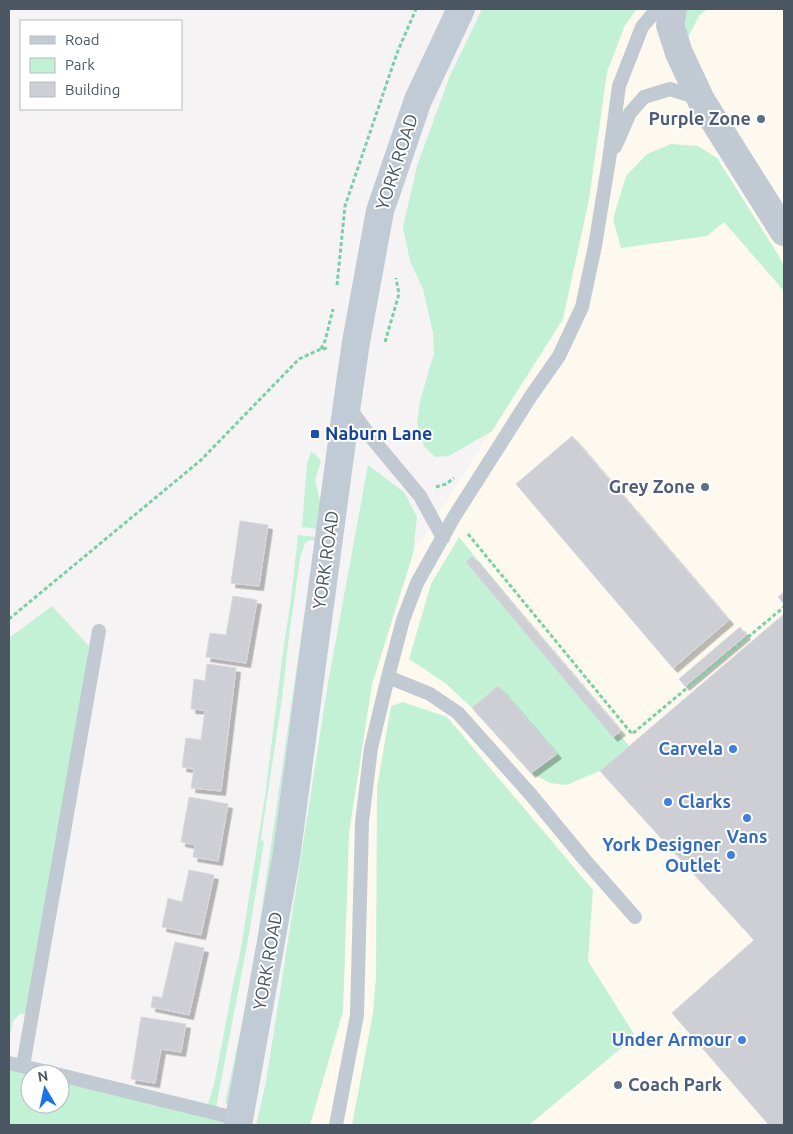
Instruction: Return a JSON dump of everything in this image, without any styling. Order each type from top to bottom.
[{"type":"main road","name":"YORK ROAD","points":[[239,1122],[286,858],[356,342],[380,211],[418,100],[461,9]]},
{"type":"street","points":[[673,9],[670,25],[679,53],[701,100],[784,232]]},
{"type":"lane","points":[[336,1125],[357,1015],[362,822],[371,748],[403,620],[417,582],[442,538],[531,396],[559,356],[582,307],[595,246],[619,86],[642,27],[658,9]]},
{"type":"lane","points":[[609,160],[630,113],[644,96],[670,89],[701,100]]},
{"type":"lane","points":[[347,404],[370,436],[420,496],[442,538]]},
{"type":"lane","points":[[23,1064],[99,631]]},
{"type":"lane","points":[[388,677],[430,694],[458,713],[635,917]]},
{"type":"lane","points":[[70,1078],[239,1122]]},
{"type":"path","points":[[9,619],[201,460],[299,359],[321,349],[356,342]]},
{"type":"path","points":[[431,486],[437,488],[446,484],[453,477],[472,489]]},
{"type":"path","points":[[466,532],[632,734],[784,607]]},
{"type":"shaded area","points":[[637,9],[784,9],[784,1125],[310,1125],[343,1011],[349,833],[372,684],[413,553],[563,319],[589,199],[607,72],[625,25]]},
{"type":"green space","points":[[482,9],[637,9],[625,25],[607,72],[589,199],[563,319],[492,431],[449,456],[435,457],[424,446],[417,423],[420,401],[434,353],[433,333],[423,289],[410,261],[403,227],[417,166],[449,78]]},
{"type":"green space","points":[[687,9],[707,9],[699,16],[684,45],[681,27]]},
{"type":"green space","points":[[671,144],[698,146],[717,158],[779,256],[784,267],[784,291],[724,222],[707,236],[621,248],[613,219],[626,176],[647,154]]},
{"type":"green space","points":[[311,452],[321,461],[315,480],[320,501],[321,523],[318,529],[302,527],[307,464]]},
{"type":"green space","points":[[368,465],[404,492],[417,517],[413,554],[372,684],[349,833],[343,1011],[310,1125],[256,1125],[266,1082],[328,683]]},
{"type":"green space","points":[[298,535],[325,538],[325,541],[310,540],[305,543],[300,558],[261,839],[264,842],[248,940],[216,1107],[226,1125],[9,1125],[9,1056],[42,1064],[20,1064],[20,1114],[70,1114],[70,1071],[208,1104],[215,1080],[241,948],[265,796]]},
{"type":"green space","points":[[459,537],[629,746],[600,771],[566,785],[550,783],[531,773],[472,708],[445,683],[409,659],[431,584]]},
{"type":"green space","points":[[313,561],[267,896],[232,1105],[225,1103],[252,977]]},
{"type":"green space","points":[[52,606],[89,646],[29,1013],[20,1014],[13,1021],[9,1042],[9,638]]},
{"type":"green space","points":[[403,702],[447,717],[593,890],[588,961],[634,1034],[625,1045],[529,1125],[352,1125],[373,1013],[376,977],[377,788],[391,706]]},
{"type":"building","points":[[572,436],[729,620],[673,668],[516,484]]},
{"type":"building","points":[[240,521],[268,525],[259,586],[231,583]]},
{"type":"building","points":[[472,556],[621,731],[613,737],[466,562]]},
{"type":"building","points":[[784,592],[784,604],[778,597]]},
{"type":"building","points":[[233,596],[257,600],[246,663],[206,657],[210,633],[226,635]]},
{"type":"building","name":"York Designer Outlet","points":[[784,614],[784,1125],[769,1125],[672,1013],[754,940],[600,771]]},
{"type":"building","points":[[740,627],[746,635],[685,686],[679,679]]},
{"type":"building","points":[[207,664],[236,668],[221,791],[191,788],[194,769],[182,767],[186,738],[201,740],[205,710],[191,709],[194,679],[205,681]]},
{"type":"building","points":[[498,686],[557,754],[531,773],[472,708]]},
{"type":"building","points":[[189,797],[228,804],[218,861],[193,857],[195,845],[181,842]]},
{"type":"building","points":[[189,870],[214,875],[201,935],[162,927],[168,898],[182,902]]},
{"type":"building","points":[[175,942],[204,948],[189,1015],[151,1007],[153,996],[162,998]]},
{"type":"building","points":[[141,1017],[186,1024],[181,1052],[161,1049],[155,1083],[131,1079]]},
{"type":"place","name":"Purple Zone","points":[[761,119]]},
{"type":"place","name":"Naburn Lane","points":[[315,434]]},
{"type":"place","name":"Grey Zone","points":[[705,487]]},
{"type":"place","name":"Carvela","points":[[733,749]]},
{"type":"place","name":"Clarks","points":[[668,802]]},
{"type":"place","name":"Vans","points":[[747,818]]},
{"type":"place","name":"York Designer Outlet","points":[[731,855]]},
{"type":"place","name":"Under Armour","points":[[742,1040]]},
{"type":"place","name":"Coach Park","points":[[618,1085]]}]
